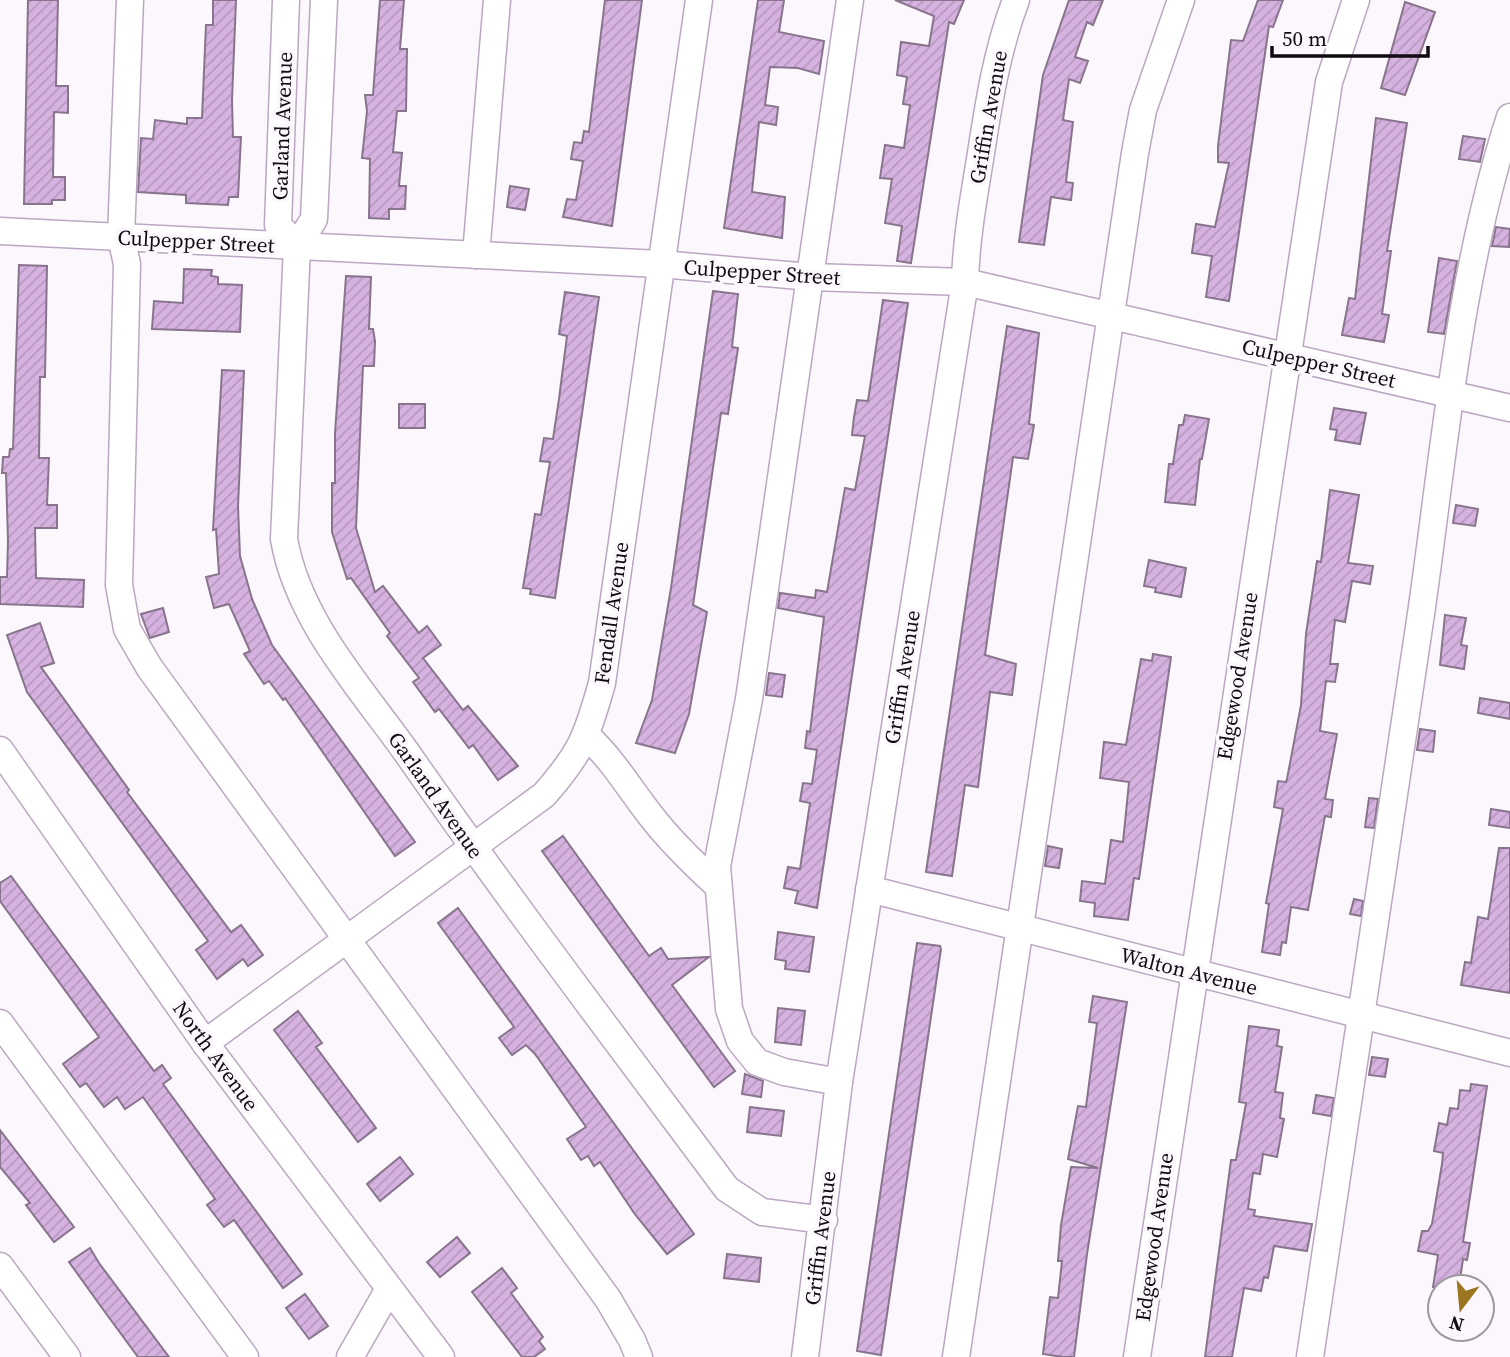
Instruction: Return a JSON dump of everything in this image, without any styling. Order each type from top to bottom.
[{"type":"street","points":[[130,0],[121,237],[127,264],[119,585],[127,629],[149,667],[608,1299],[639,1357]]},
{"type":"street","name":"Garland Avenue","points":[[286,0],[278,225],[297,246]]},
{"type":"street","name":"Garland Avenue","points":[[324,0],[314,219],[297,246],[284,539],[288,564],[313,619],[474,849],[727,1189],[762,1212],[824,1220]]},
{"type":"street","points":[[476,255],[498,0]]},
{"type":"street","name":"Fendall Avenue","points":[[205,1043],[346,937],[474,849],[544,795],[573,762],[587,736],[602,683],[699,0]]},
{"type":"street","points":[[839,1082],[784,1072],[757,1062],[740,1041],[729,1009],[718,866],[748,699],[850,0]]},
{"type":"street","name":"Griffin Avenue","points":[[805,1357],[839,1082],[965,282],[966,246],[993,76],[1016,0]]},
{"type":"street","points":[[956,1357],[1109,315],[1143,110],[1181,0]]},
{"type":"street","name":"Edgewood Avenue","points":[[1137,1357],[1329,82],[1356,0]]},
{"type":"street","points":[[1310,1357],[1363,1016],[1452,394],[1481,218],[1510,117]]},
{"type":"street","name":"Culpepper Street","points":[[0,231],[660,264],[811,277],[965,282],[1510,408]]},
{"type":"street","points":[[587,736],[612,759],[651,816],[685,856],[718,886]]},
{"type":"street","name":"North Avenue","points":[[0,750],[205,1043],[441,1357]]},
{"type":"street","name":"Walton Avenue","points":[[869,889],[1510,1053]]},
{"type":"street","points":[[0,1023],[245,1357]]},
{"type":"street","points":[[0,1266],[67,1357]]},
{"type":"street","points":[[350,1357],[389,1289]]},
{"type":"building","points":[[28,0],[58,0],[56,86],[68,86],[68,113],[54,112],[53,177],[65,177],[65,200],[52,200],[52,204],[24,204]]},
{"type":"building","points":[[213,0],[236,0],[232,100],[233,137],[241,137],[238,197],[229,197],[228,205],[186,203],[186,195],[138,192],[141,138],[153,139],[155,120],[187,124],[187,118],[202,118],[206,25],[213,25]]},
{"type":"building","points":[[380,0],[404,0],[400,49],[407,49],[406,111],[397,111],[393,152],[402,153],[399,186],[406,186],[405,209],[389,209],[389,219],[369,218],[370,159],[362,158],[367,111],[365,95],[373,95]]},
{"type":"building","points":[[605,0],[642,0],[612,226],[563,217],[567,199],[576,200],[583,161],[571,159],[574,142],[582,143],[584,131],[589,132]]},
{"type":"building","points":[[758,0],[784,0],[779,32],[824,41],[819,74],[798,68],[770,67],[765,105],[778,107],[776,125],[759,122],[752,192],[785,197],[782,238],[724,228]]},
{"type":"building","points":[[895,0],[964,0],[954,24],[949,22],[911,263],[897,261],[902,226],[885,223],[892,179],[880,178],[885,145],[904,148],[910,105],[903,104],[907,77],[897,75],[901,42],[929,46],[934,16]]},
{"type":"building","points":[[1069,0],[1103,0],[1093,25],[1087,22],[1075,57],[1088,61],[1080,83],[1069,79],[1063,120],[1073,122],[1066,182],[1073,183],[1071,200],[1051,197],[1044,245],[1019,242],[1043,75]]},
{"type":"building","points":[[1258,0],[1283,0],[1273,27],[1269,26],[1229,301],[1206,297],[1212,256],[1192,253],[1196,224],[1215,227],[1229,163],[1218,162],[1218,146],[1231,40],[1243,41]]},
{"type":"building","points":[[1405,2],[1435,12],[1405,95],[1381,88]]},
{"type":"building","points":[[1376,118],[1407,123],[1387,251],[1391,251],[1382,314],[1389,315],[1384,342],[1342,335],[1349,298],[1355,299]]},
{"type":"building","points":[[1463,136],[1485,139],[1480,162],[1459,159]]},
{"type":"building","points":[[510,186],[529,189],[525,210],[507,207]]},
{"type":"building","points":[[1496,227],[1510,229],[1509,247],[1492,246]]},
{"type":"building","points":[[1439,258],[1457,261],[1444,334],[1428,332]]},
{"type":"building","points":[[19,265],[47,266],[45,377],[40,377],[39,458],[49,458],[47,505],[57,505],[57,528],[35,528],[36,578],[84,580],[83,607],[0,604],[0,577],[7,577],[6,473],[2,473],[3,457],[9,457],[10,449],[13,449]]},
{"type":"building","points":[[184,269],[212,270],[211,276],[218,277],[218,284],[242,285],[240,332],[152,329],[154,301],[183,303]]},
{"type":"building","points":[[346,276],[371,277],[369,329],[373,329],[375,341],[374,366],[363,366],[356,528],[375,592],[383,586],[419,633],[427,626],[441,645],[423,658],[463,710],[468,706],[518,766],[498,780],[473,745],[469,748],[439,709],[435,712],[413,682],[419,678],[387,636],[390,633],[351,578],[347,579],[332,532],[332,483],[335,483],[335,433]]},
{"type":"building","points":[[713,291],[738,294],[732,347],[738,348],[728,414],[721,413],[693,605],[707,612],[689,714],[675,753],[636,743],[652,700],[671,588]]},
{"type":"building","points":[[565,292],[599,297],[555,598],[530,594],[531,589],[523,588],[535,514],[541,515],[550,462],[540,461],[544,438],[553,439],[559,399],[567,336],[559,334]]},
{"type":"building","points":[[883,300],[908,303],[817,908],[795,903],[798,891],[784,888],[788,867],[800,869],[810,803],[800,801],[803,783],[812,784],[817,750],[805,748],[807,731],[810,732],[824,617],[778,608],[780,593],[815,598],[816,590],[827,592],[845,488],[855,490],[865,436],[852,435],[854,417],[857,400],[868,401]]},
{"type":"building","points":[[1007,326],[1039,333],[1029,424],[1034,425],[1028,459],[1013,457],[985,655],[1016,664],[1012,695],[990,692],[978,787],[965,785],[952,876],[926,872]]},
{"type":"building","points":[[222,370],[244,371],[238,506],[240,556],[252,599],[272,645],[415,842],[395,856],[285,698],[283,700],[269,681],[264,684],[244,654],[250,651],[229,604],[214,608],[206,577],[219,574],[216,529],[213,530]]},
{"type":"building","points":[[399,404],[425,404],[425,428],[399,428]]},
{"type":"building","points":[[1334,408],[1366,413],[1360,444],[1335,440],[1337,430],[1330,429]]},
{"type":"building","points":[[1185,415],[1209,419],[1200,459],[1195,505],[1165,502],[1169,464],[1173,464],[1179,425],[1183,425]]},
{"type":"building","points":[[1330,490],[1359,495],[1348,563],[1373,566],[1370,584],[1352,581],[1345,622],[1335,620],[1330,664],[1338,664],[1335,682],[1326,681],[1320,731],[1337,734],[1325,799],[1333,800],[1331,817],[1325,816],[1308,910],[1291,907],[1286,943],[1282,942],[1280,955],[1262,952],[1269,904],[1266,903],[1283,809],[1274,807],[1278,781],[1286,782],[1287,779],[1301,705],[1306,634],[1317,561],[1321,562]]},
{"type":"building","points":[[1456,505],[1478,509],[1475,526],[1453,523]]},
{"type":"building","points":[[1149,560],[1186,568],[1181,597],[1155,592],[1156,588],[1144,586]]},
{"type":"building","points":[[163,608],[169,632],[150,638],[141,614]]},
{"type":"building","points":[[1445,615],[1466,618],[1461,645],[1467,646],[1464,669],[1440,665]]},
{"type":"building","points":[[40,623],[54,663],[41,667],[129,790],[127,792],[231,932],[241,925],[263,955],[248,966],[243,959],[217,979],[196,950],[208,941],[27,692],[7,635]]},
{"type":"building","points":[[1153,654],[1171,657],[1139,879],[1134,878],[1128,920],[1094,916],[1095,903],[1080,901],[1082,881],[1105,884],[1111,840],[1123,842],[1129,782],[1100,778],[1104,742],[1126,745],[1141,659],[1152,661]]},
{"type":"building","points":[[769,673],[785,675],[782,697],[766,695]]},
{"type":"building","points":[[1480,698],[1510,703],[1510,719],[1478,713]]},
{"type":"building","points":[[1420,729],[1435,731],[1433,752],[1417,750]]},
{"type":"building","points":[[1369,798],[1378,799],[1374,828],[1365,827]]},
{"type":"building","points":[[1491,809],[1510,812],[1510,828],[1489,825]]},
{"type":"building","points":[[563,836],[649,956],[661,948],[668,959],[709,957],[672,985],[735,1071],[714,1087],[542,851]]},
{"type":"building","points":[[1048,846],[1062,849],[1059,868],[1045,866]]},
{"type":"building","points":[[1499,848],[1510,848],[1510,993],[1461,985],[1465,962],[1471,963],[1478,917],[1488,919]]},
{"type":"building","points":[[11,876],[154,1071],[162,1065],[171,1078],[163,1084],[302,1274],[283,1288],[234,1220],[224,1227],[207,1205],[215,1199],[143,1097],[125,1109],[117,1097],[104,1107],[86,1083],[80,1087],[63,1064],[99,1037],[0,901],[0,883]]},
{"type":"building","points":[[1354,899],[1363,901],[1361,916],[1350,914]]},
{"type":"building","points":[[458,908],[694,1234],[667,1254],[634,1213],[600,1162],[594,1166],[588,1156],[581,1160],[567,1139],[586,1127],[535,1054],[526,1045],[512,1055],[499,1038],[514,1027],[438,923]]},
{"type":"building","points":[[778,932],[814,937],[809,972],[785,969],[786,961],[775,959]]},
{"type":"building","points":[[917,943],[940,946],[941,949],[881,1355],[857,1351]]},
{"type":"building","points":[[1093,996],[1127,1002],[1087,1254],[1074,1357],[1063,1357],[1043,1354],[1050,1297],[1058,1298],[1062,1261],[1058,1261],[1061,1225],[1071,1167],[1098,1168],[1068,1159],[1078,1106],[1086,1107],[1097,1023],[1089,1022]]},
{"type":"building","points":[[778,1008],[805,1011],[801,1045],[775,1042]]},
{"type":"building","points":[[298,1011],[322,1043],[316,1047],[376,1128],[358,1142],[274,1030]]},
{"type":"building","points":[[1249,1026],[1279,1030],[1277,1046],[1282,1047],[1275,1092],[1283,1093],[1280,1118],[1284,1119],[1277,1157],[1263,1154],[1260,1174],[1253,1173],[1248,1209],[1255,1210],[1254,1216],[1312,1224],[1307,1251],[1274,1246],[1268,1278],[1264,1277],[1261,1291],[1244,1288],[1232,1357],[1205,1357],[1231,1160],[1236,1160],[1246,1103],[1239,1102]]},
{"type":"building","points":[[1372,1057],[1388,1059],[1385,1077],[1369,1075]]},
{"type":"building","points":[[745,1074],[763,1081],[761,1097],[742,1094]]},
{"type":"building","points":[[1471,1084],[1487,1086],[1463,1242],[1470,1243],[1467,1260],[1463,1259],[1461,1273],[1435,1273],[1438,1255],[1418,1251],[1422,1231],[1428,1231],[1432,1224],[1442,1164],[1443,1153],[1434,1151],[1439,1123],[1447,1125],[1450,1108],[1458,1109],[1460,1090],[1470,1091]]},
{"type":"building","points":[[1316,1095],[1334,1098],[1331,1116],[1313,1113]]},
{"type":"building","points":[[750,1107],[784,1111],[781,1136],[747,1132]]},
{"type":"building","points":[[0,1130],[74,1227],[54,1242],[26,1205],[30,1203],[0,1167]]},
{"type":"building","points":[[400,1157],[413,1174],[380,1201],[367,1184]]},
{"type":"building","points":[[457,1237],[470,1253],[440,1277],[427,1262]]},
{"type":"building","points":[[90,1248],[169,1357],[138,1357],[102,1308],[69,1262]]},
{"type":"building","points":[[727,1254],[761,1258],[759,1282],[724,1278]]},
{"type":"building","points":[[502,1268],[517,1288],[511,1293],[543,1337],[539,1341],[545,1349],[534,1357],[522,1357],[472,1292]]},
{"type":"building","points":[[305,1294],[328,1326],[309,1339],[286,1308]]}]
